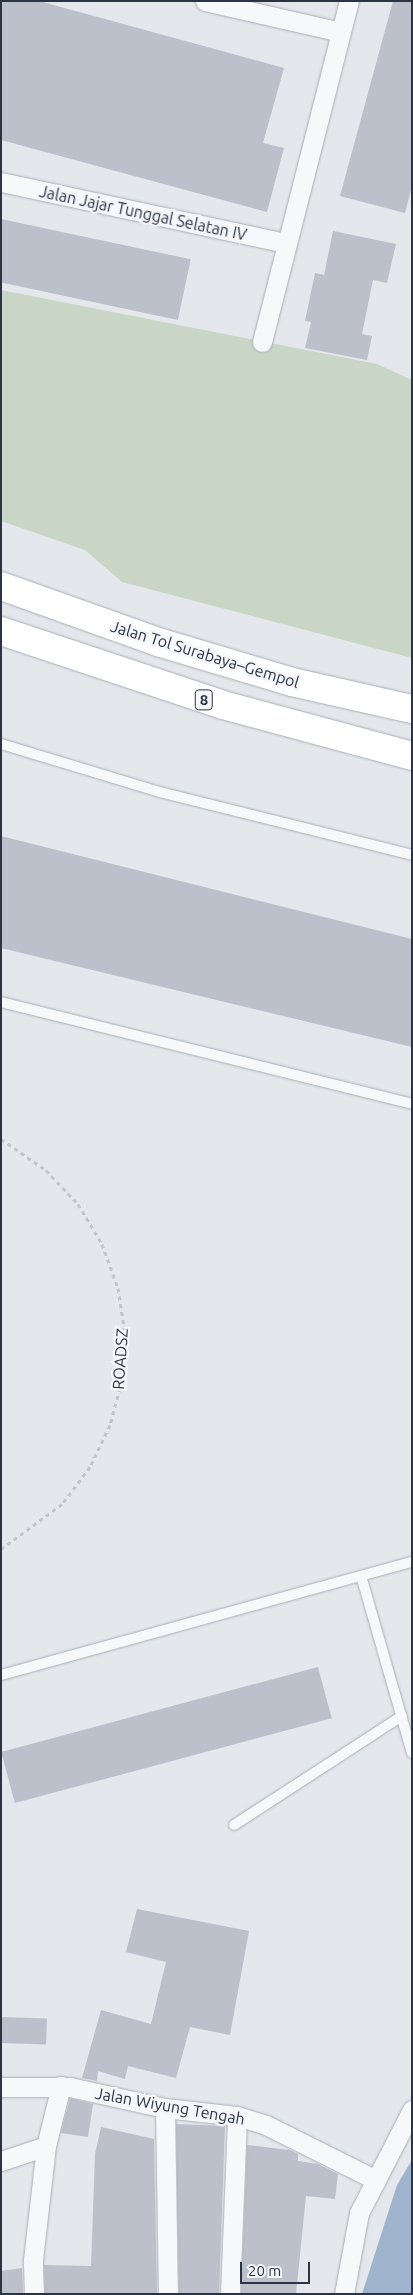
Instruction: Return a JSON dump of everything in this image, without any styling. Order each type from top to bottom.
[{"type":"highway","name":"Jalan Tol Surabaya–Gempol","points":[[1,586],[158,642],[292,682],[412,709]]},
{"type":"highway","name":"8","points":[[1,631],[223,705],[412,756]]},
{"type":"street","points":[[205,1],[341,32]]},
{"type":"street","points":[[262,342],[349,1]]},
{"type":"street","name":"Jalan Jajar Tunggal Selatan IV","points":[[1,182],[286,243]]},
{"type":"street","points":[[34,2294],[33,2260],[46,2146],[61,2086]]},
{"type":"street","name":"Jalan Wiyung Tengah","points":[[1,2087],[61,2086],[165,2108],[237,2116],[266,2125],[376,2180]]},
{"type":"street","points":[[165,2108],[168,2294]]},
{"type":"street","points":[[344,2294],[359,2213],[412,2110]]},
{"type":"street","points":[[230,2294],[237,2116]]},
{"type":"street","points":[[1,2161],[46,2146]]},
{"type":"lane","points":[[1,744],[160,792],[412,855]]},
{"type":"lane","points":[[1,1002],[412,1104]]},
{"type":"lane","points":[[1,1674],[362,1579],[412,1562]]},
{"type":"lane","points":[[362,1579],[412,1753]]},
{"type":"lane","points":[[234,1826],[402,1716]]},
{"type":"path","name":"ROADSZ","points":[[1,1139],[46,1170],[78,1204],[102,1244],[118,1288],[125,1334],[122,1380],[110,1425],[90,1467],[62,1504],[27,1535],[1,1549]]},
{"type":"green space","points":[[1,290],[377,364],[412,380],[412,658],[122,582],[85,550],[1,521]]},
{"type":"water","points":[[412,2160],[412,2294],[362,2294],[397,2185]]},
{"type":"building","points":[[1,1],[39,1],[284,68],[263,143],[284,148],[267,212],[1,140]]},
{"type":"building","points":[[393,1],[412,1],[412,186],[405,213],[340,196]]},
{"type":"building","points":[[1,219],[191,259],[178,320],[1,282]]},
{"type":"building","points":[[333,231],[396,244],[387,283],[373,280],[362,334],[372,336],[367,360],[305,348],[311,322],[305,321],[315,273],[324,275]]},
{"type":"building","points":[[1,836],[412,939],[412,1047],[1,948]]},
{"type":"building","points":[[318,1667],[332,1718],[15,1803],[1,1752]]},
{"type":"building","points":[[137,1909],[249,1931],[230,2035],[190,2027],[176,2078],[128,2066],[125,2079],[98,2071],[97,2081],[82,2078],[101,2010],[151,2024],[166,1962],[126,1952]]},
{"type":"building","points":[[1,2017],[47,2019],[46,2045],[1,2043]]},
{"type":"building","points":[[70,2098],[93,2104],[88,2137],[61,2133]]},
{"type":"building","points":[[176,2124],[225,2126],[219,2294],[179,2294]]},
{"type":"building","points":[[101,2127],[154,2139],[157,2294],[45,2294],[44,2265],[91,2266],[95,2154]]},
{"type":"building","points":[[247,2145],[290,2150],[298,2154],[298,2161],[318,2164],[338,2174],[335,2199],[306,2196],[296,2294],[241,2294]]},
{"type":"building","points":[[22,2268],[23,2294],[1,2294],[1,2271]]}]
